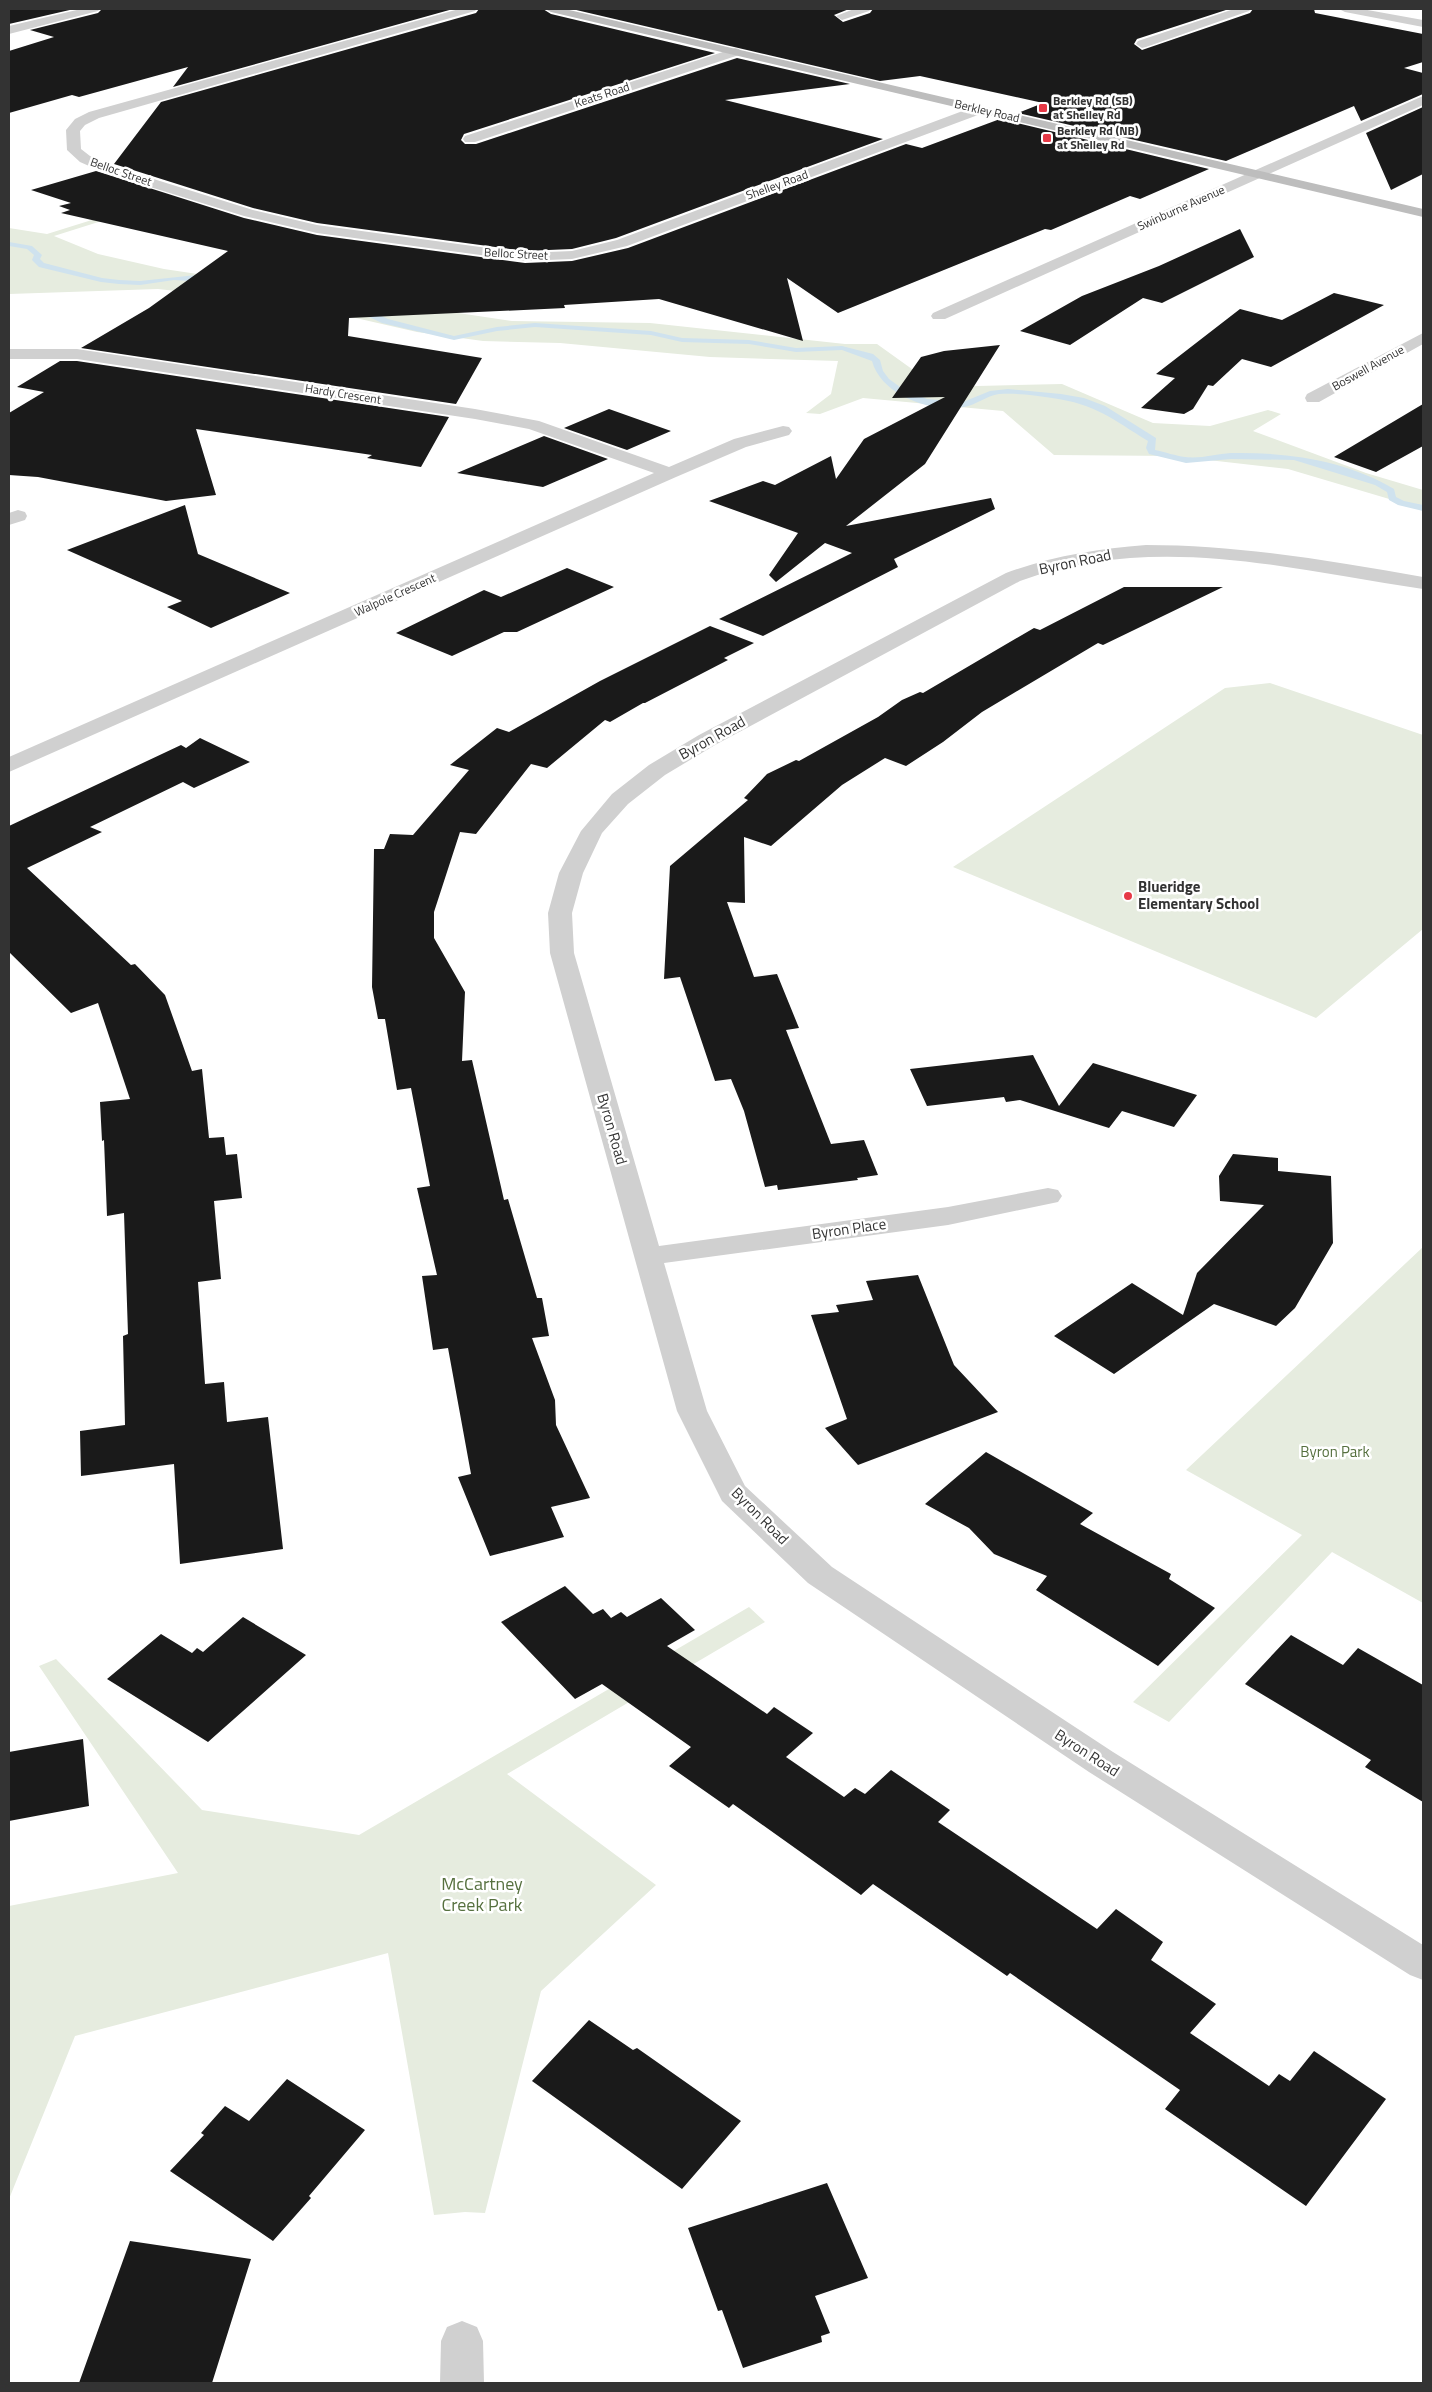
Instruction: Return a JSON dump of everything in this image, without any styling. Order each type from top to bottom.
[{"type":"street","points":[[9,30],[94,9]]},
{"type":"street","name":"Belloc Street","points":[[471,9],[94,115],[80,122],[73,130],[74,150],[84,159],[110,170],[249,213],[317,229],[498,255],[525,257],[572,255]]},
{"type":"street","name":"Berkley Road","points":[[551,9],[1423,213]]},
{"type":"street","points":[[842,16],[865,9]]},
{"type":"street","points":[[1142,44],[1245,9]]},
{"type":"street","points":[[1345,9],[1423,24]]},
{"type":"street","name":"Keats Road","points":[[470,139],[735,52]]},
{"type":"street","name":"Swinburne Avenue","points":[[939,316],[1423,100]]},
{"type":"street","name":"Shelley Road","points":[[572,255],[622,243],[981,109]]},
{"type":"street","name":"Boswell Avenue","points":[[1313,398],[1423,338]]},
{"type":"street","name":"Hardy Crescent","points":[[9,354],[77,354],[475,414],[533,425],[670,473]]},
{"type":"street","name":"Walpole Crescent","points":[[9,765],[670,473],[740,443],[783,431]]},
{"type":"street","name":"Byron Road","points":[[1423,583],[1245,555],[1196,551],[1108,554],[1057,562],[992,586],[707,740],[657,770],[620,800],[592,832],[571,873],[560,913],[562,953],[692,1411],[733,1493],[820,1575],[1101,1762],[1423,1964]]},
{"type":"street","name":"Byron Place","points":[[648,1256],[948,1216],[1048,1196]]},
{"type":"street","points":[[462,2341],[462,2383]]},
{"type":"green space","points":[[159,199],[165,201],[54,236],[98,254],[164,269],[512,321],[650,323],[845,344],[877,344],[937,387],[1062,384],[1153,423],[1210,426],[1268,410],[1281,414],[1253,431],[1366,473],[1423,490],[1423,509],[1288,469],[1173,456],[1054,455],[1003,411],[863,398],[820,414],[806,413],[831,394],[838,361],[710,357],[560,343],[483,341],[417,332],[299,305],[158,289],[9,294],[9,228],[47,234]]},
{"type":"green space","points":[[1270,683],[1423,735],[1423,929],[1316,1018],[953,867],[1225,688]]},
{"type":"green space","name":"Byron Park","points":[[1423,1247],[1423,1603],[1332,1552],[1169,1722],[1133,1702],[1302,1535],[1186,1470]]},
{"type":"green space","name":"McCartney Creek Park","points":[[749,1607],[765,1622],[507,1774],[656,1885],[541,1991],[485,2213],[465,2212],[434,2215],[388,1953],[75,2036],[9,2199],[9,1906],[178,1873],[39,1666],[56,1659],[202,1810],[359,1835]]},
{"type":"building","points":[[9,9],[74,9],[9,24]]},
{"type":"building","points":[[102,9],[453,9],[173,87],[188,67],[79,97],[72,95],[9,113],[9,51],[54,37],[30,30],[98,13]]},
{"type":"building","points":[[479,9],[543,9],[551,14],[715,53],[464,134],[461,140],[465,144],[476,144],[737,58],[850,84],[725,100],[883,139],[616,238],[572,249],[525,251],[317,223],[253,208],[114,164],[161,102],[476,13]]},
{"type":"building","points":[[572,9],[849,9],[834,15],[843,22],[870,13],[873,9],[1229,9],[1137,39],[1134,44],[1142,50],[1250,13],[1253,9],[1314,9],[1315,13],[1423,34],[1423,62],[1404,68],[1423,73],[1423,94],[1361,121],[1354,106],[1226,161],[1018,113],[1043,103],[920,76],[880,81]]},
{"type":"building","points":[[1423,107],[1423,174],[1391,190],[1366,133]]},
{"type":"building","points":[[1000,119],[1209,169],[1140,199],[1130,196],[1051,230],[1045,229],[838,313],[787,278],[803,341],[659,299],[564,305],[565,308],[349,318],[348,336],[482,358],[456,404],[81,348],[149,308],[228,251],[61,213],[70,210],[59,206],[71,203],[31,190],[96,171],[244,218],[317,235],[525,263],[572,261],[628,248],[906,144],[922,148]]},
{"type":"building","points":[[1240,229],[1254,257],[1162,303],[1143,298],[1070,345],[1020,331],[1082,296],[1159,266]]},
{"type":"building","points":[[1334,293],[1384,305],[1271,367],[1242,359],[1213,386],[1208,385],[1193,409],[1184,414],[1141,408],[1175,378],[1156,374],[1240,309],[1282,320]]},
{"type":"building","points":[[1000,345],[925,464],[846,526],[991,498],[995,509],[894,559],[898,567],[763,636],[719,619],[852,553],[825,543],[776,582],[769,575],[798,533],[709,501],[763,481],[775,485],[831,456],[836,479],[864,439],[945,397],[892,398],[921,357],[944,351]]},
{"type":"building","points":[[60,361],[77,361],[449,417],[421,467],[367,458],[372,455],[196,429],[216,495],[166,501],[38,477],[9,475],[9,413],[44,392],[17,387]]},
{"type":"building","points":[[1423,404],[1423,446],[1376,472],[1334,457]]},
{"type":"building","points":[[609,409],[671,431],[627,450],[564,428]]},
{"type":"building","points":[[544,436],[608,459],[543,487],[457,473]]},
{"type":"building","points":[[185,505],[198,554],[290,593],[211,628],[167,607],[182,601],[67,550]]},
{"type":"building","points":[[567,568],[614,587],[517,632],[504,632],[452,656],[396,633],[484,590],[501,597]]},
{"type":"building","points":[[1124,587],[1223,587],[1103,645],[1098,643],[982,712],[943,742],[906,766],[885,758],[842,785],[771,846],[744,837],[745,903],[727,902],[754,977],[777,974],[799,1028],[786,1030],[831,1144],[864,1140],[878,1175],[857,1178],[858,1180],[778,1190],[777,1185],[765,1187],[744,1111],[731,1079],[715,1081],[680,977],[664,979],[670,866],[748,800],[744,798],[767,774],[796,760],[799,761],[878,717],[902,700],[920,692],[923,693],[1034,628],[1040,630]]},
{"type":"building","points":[[710,626],[754,643],[724,658],[728,660],[610,722],[605,720],[547,768],[531,764],[476,834],[460,832],[434,912],[434,938],[465,992],[462,1061],[472,1060],[504,1200],[508,1199],[537,1298],[542,1298],[549,1336],[532,1338],[555,1400],[556,1425],[590,1498],[551,1507],[564,1537],[490,1556],[458,1477],[471,1474],[448,1348],[433,1350],[422,1276],[437,1275],[417,1188],[430,1186],[411,1088],[397,1090],[385,1019],[378,1019],[372,987],[374,849],[384,849],[390,834],[413,835],[469,770],[450,765],[497,728],[509,732],[600,681]]},
{"type":"building","points":[[200,738],[250,762],[194,788],[183,782],[90,827],[102,832],[27,868],[131,965],[135,964],[165,995],[192,1071],[202,1069],[209,1138],[224,1137],[226,1155],[237,1154],[242,1198],[214,1201],[221,1279],[198,1282],[205,1384],[224,1382],[227,1422],[268,1417],[283,1549],[180,1564],[174,1464],[81,1476],[80,1431],[125,1425],[123,1336],[128,1334],[124,1213],[107,1216],[104,1140],[102,1141],[100,1102],[130,1099],[98,1003],[71,1013],[9,952],[9,826],[181,745],[186,748]]},
{"type":"building","points":[[1033,1055],[1059,1106],[1093,1063],[1197,1095],[1174,1127],[1122,1111],[1109,1128],[1020,1100],[1006,1102],[1004,1097],[927,1106],[910,1069]]},
{"type":"building","points":[[1233,1154],[1278,1158],[1278,1171],[1331,1176],[1333,1243],[1295,1308],[1276,1326],[1214,1304],[1114,1374],[1054,1336],[1132,1283],[1183,1315],[1197,1273],[1264,1205],[1220,1201],[1219,1176]]},
{"type":"building","points":[[918,1275],[954,1365],[998,1412],[858,1465],[825,1428],[847,1419],[811,1315],[839,1312],[836,1305],[873,1300],[866,1281]]},
{"type":"building","points":[[986,1452],[1093,1513],[1080,1524],[1171,1574],[1169,1579],[1215,1608],[1158,1666],[1036,1590],[1047,1576],[994,1554],[969,1528],[925,1504]]},
{"type":"building","points":[[565,1586],[593,1614],[603,1609],[611,1618],[621,1612],[627,1617],[661,1598],[695,1630],[667,1646],[767,1714],[774,1707],[813,1733],[786,1757],[844,1797],[855,1788],[865,1794],[891,1770],[950,1810],[938,1822],[1097,1929],[1116,1909],[1163,1942],[1151,1960],[1216,2004],[1190,2033],[1269,2086],[1279,2074],[1290,2081],[1314,2051],[1386,2099],[1306,2206],[1165,2109],[1180,2090],[1010,1973],[1007,1976],[873,1884],[861,1895],[733,1804],[729,1808],[669,1766],[691,1747],[602,1684],[575,1699],[501,1622]]},
{"type":"building","points":[[243,1617],[306,1655],[208,1742],[107,1679],[161,1634],[192,1653],[197,1648],[203,1652]]},
{"type":"building","points":[[1291,1635],[1343,1665],[1358,1648],[1423,1685],[1423,1802],[1365,1767],[1371,1760],[1245,1684]]},
{"type":"building","points":[[83,1739],[89,1806],[9,1821],[9,1752]]},
{"type":"building","points":[[589,2020],[633,2050],[637,2048],[741,2121],[682,2189],[532,2081]]},
{"type":"building","points":[[287,2079],[365,2130],[309,2196],[311,2198],[273,2241],[170,2171],[204,2135],[201,2133],[225,2106],[249,2121]]},
{"type":"building","points":[[827,2183],[868,2278],[815,2296],[830,2333],[821,2336],[822,2342],[743,2368],[722,2310],[718,2311],[688,2228]]},
{"type":"building","points":[[130,2241],[251,2259],[212,2383],[79,2383]]},
{"type":"waterway","points":[[9,244],[33,249],[38,255],[36,260],[42,265],[60,268],[101,280],[140,283],[206,276]]},
{"type":"waterway","points":[[359,309],[385,321],[454,338],[497,329],[535,325],[651,333],[682,340],[749,342],[796,350],[842,348],[870,356],[876,360],[879,371],[886,381],[910,396],[924,401],[963,405],[998,392],[1040,393],[1081,400],[1111,412],[1153,440],[1150,448],[1152,452],[1186,460],[1231,456],[1294,457],[1332,467],[1378,483],[1391,491],[1392,498],[1401,503],[1423,508]]},
{"type":"place","name":"Berkley Rd (SB) at Shelley Rd","points":[[1043,108]]},
{"type":"place","name":"Berkley Rd (NB) at Shelley Rd","points":[[1047,138]]},
{"type":"place","name":"Blueridge Elementary School","points":[[1128,896]]}]
